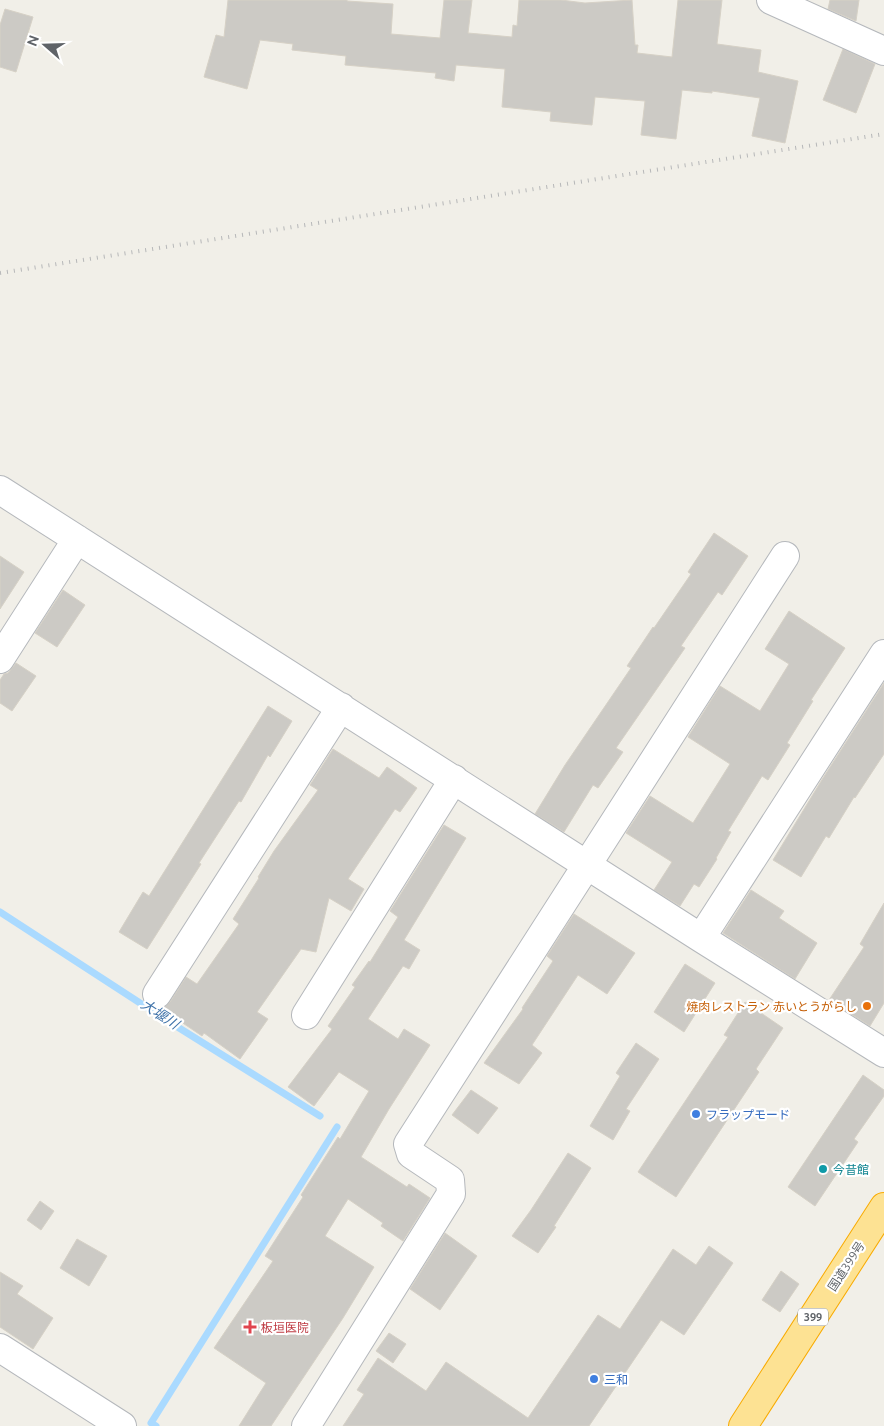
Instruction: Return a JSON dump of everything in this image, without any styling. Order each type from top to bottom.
[{"type":"highway","name":"国道399号","points":[[743,1426],[884,1207]]},
{"type":"street","points":[[771,0],[884,51]]},
{"type":"street","points":[[0,490],[884,1053]]},
{"type":"street","points":[[0,659],[77,539]]},
{"type":"street","points":[[306,1426],[451,1194],[450,1180],[411,1154],[408,1144],[785,556]]},
{"type":"street","points":[[702,938],[884,654]]},
{"type":"street","points":[[157,994],[340,706]]},
{"type":"street","points":[[306,1015],[454,779]]},
{"type":"street","points":[[0,1348],[122,1426]]},
{"type":"building","points":[[228,0],[347,0],[393,4],[391,34],[440,38],[444,0],[472,0],[468,33],[512,37],[513,25],[517,26],[519,0],[561,0],[585,3],[632,0],[635,45],[638,45],[637,53],[672,57],[678,0],[722,0],[717,44],[761,50],[758,72],[798,81],[785,143],[752,136],[760,98],[712,91],[712,93],[682,90],[676,139],[641,135],[645,101],[595,97],[592,125],[550,121],[551,112],[502,107],[505,69],[456,65],[454,81],[435,78],[436,73],[345,65],[346,56],[292,50],[293,44],[260,40],[247,89],[204,77],[216,35],[224,37]]},
{"type":"building","points":[[830,0],[859,0],[856,21],[828,9]]},
{"type":"building","points":[[5,9],[33,17],[16,72],[0,67],[0,25]]},
{"type":"building","points":[[843,49],[875,64],[856,113],[823,100]]},
{"type":"building","points":[[714,533],[748,556],[722,595],[718,592],[681,646],[685,648],[616,748],[623,752],[598,788],[593,785],[564,832],[535,814],[565,765],[631,668],[627,666],[691,574],[688,572]]},
{"type":"building","points":[[0,556],[24,572],[0,609]]},
{"type":"building","points":[[63,590],[85,605],[57,647],[35,633]]},
{"type":"building","points":[[789,611],[845,648],[811,700],[813,701],[787,743],[790,745],[768,780],[762,776],[728,831],[731,832],[717,859],[699,887],[694,884],[680,906],[654,890],[672,862],[626,833],[650,796],[693,823],[730,764],[688,737],[720,686],[760,711],[789,664],[765,649]]},
{"type":"building","points":[[16,663],[36,676],[12,711],[0,703],[0,680]]},
{"type":"building","points":[[884,683],[884,754],[854,797],[829,838],[826,836],[801,877],[773,860]]},
{"type":"building","points":[[268,706],[292,721],[270,757],[268,755],[241,802],[239,801],[199,863],[201,864],[147,949],[119,932],[143,892],[149,896]]},
{"type":"building","points":[[333,749],[379,778],[387,767],[417,788],[400,812],[395,809],[348,879],[364,889],[351,911],[329,898],[316,952],[301,949],[257,1012],[268,1019],[240,1059],[204,1033],[202,1036],[162,1009],[170,1002],[186,977],[197,984],[239,924],[233,919],[274,851],[318,790],[310,785]]},
{"type":"building","points":[[444,825],[466,838],[404,940],[420,950],[409,969],[403,966],[368,1019],[398,1039],[404,1029],[430,1045],[361,1157],[407,1187],[409,1184],[430,1198],[403,1241],[381,1226],[383,1223],[348,1199],[325,1236],[374,1267],[343,1318],[271,1426],[239,1426],[266,1383],[214,1348],[273,1261],[265,1256],[303,1197],[301,1195],[338,1137],[340,1139],[369,1091],[339,1072],[314,1106],[288,1087],[332,1029],[328,1026],[355,987],[352,985],[370,962],[398,917],[390,911]]},
{"type":"building","points":[[751,890],[784,911],[779,918],[817,943],[795,979],[723,933]]},
{"type":"building","points":[[884,903],[884,1003],[870,1026],[829,1000],[864,947],[860,944]]},
{"type":"building","points":[[574,914],[635,953],[607,994],[578,975],[532,1045],[542,1053],[519,1084],[484,1063],[523,1009],[553,961],[547,956]]},
{"type":"building","points":[[685,964],[715,983],[684,1032],[654,1012]]},
{"type":"building","points":[[745,1002],[783,1028],[756,1069],[759,1072],[676,1197],[638,1172],[728,1037],[724,1035]]},
{"type":"building","points":[[636,1043],[659,1059],[626,1109],[630,1111],[613,1140],[590,1126],[620,1076],[616,1073]]},
{"type":"building","points":[[863,1075],[884,1090],[884,1096],[854,1139],[858,1142],[815,1206],[788,1187]]},
{"type":"building","points":[[471,1090],[498,1108],[478,1134],[452,1115]]},
{"type":"building","points":[[568,1153],[591,1168],[554,1226],[556,1227],[538,1253],[512,1236]]},
{"type":"building","points":[[40,1201],[54,1211],[41,1230],[27,1220]]},
{"type":"building","points":[[445,1233],[477,1256],[440,1310],[410,1289]]},
{"type":"building","points":[[77,1239],[107,1256],[89,1286],[60,1268]]},
{"type":"building","points":[[709,1246],[733,1263],[684,1335],[661,1320],[589,1426],[343,1426],[364,1394],[357,1390],[378,1358],[426,1391],[446,1362],[528,1418],[598,1315],[620,1329],[673,1249],[696,1265]]},
{"type":"building","points":[[781,1271],[799,1284],[780,1312],[762,1300]]},
{"type":"building","points":[[0,1272],[23,1286],[17,1294],[53,1318],[33,1349],[0,1327]]},
{"type":"building","points":[[389,1333],[406,1344],[393,1363],[376,1351]]},
{"type":"waterway","name":"大堰川","points":[[0,912],[160,1016],[320,1116]]},
{"type":"waterway","name":"大堰川","points":[[156,1426],[151,1423],[337,1127]]},
{"type":"railway","points":[[0,273],[884,134]]},
{"type":"place","name":"焼肉レストラン 赤いとうがらし","points":[[867,1006]]},
{"type":"place","name":"フラップモード","points":[[696,1114]]},
{"type":"place","name":"今昔館","points":[[823,1169]]},
{"type":"place","name":"板垣医院","points":[[250,1327]]},
{"type":"place","name":"三和","points":[[594,1379]]}]
